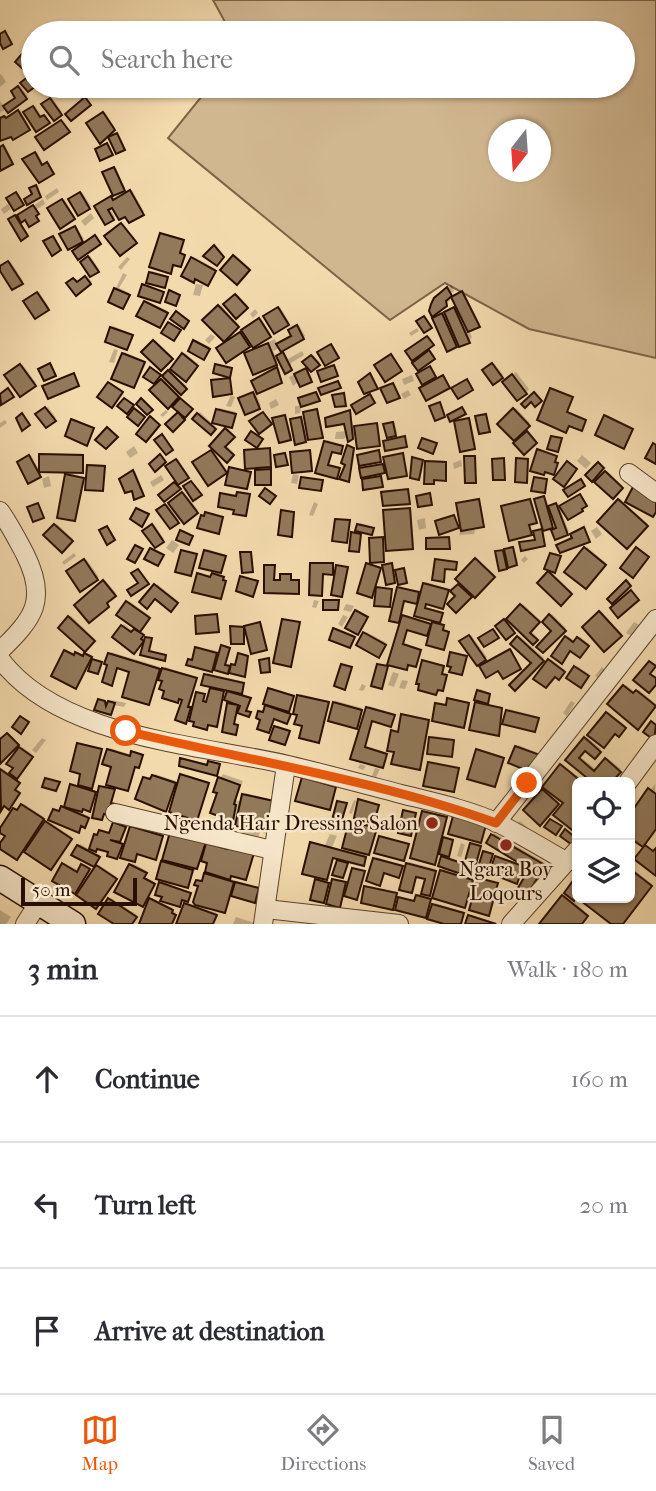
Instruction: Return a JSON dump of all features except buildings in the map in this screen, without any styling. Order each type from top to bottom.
[{"type":"main road","points":[[0,878],[73,924]]},
{"type":"street","points":[[629,473],[656,493]]},
{"type":"street","points":[[0,511],[36,576],[37,598],[27,622],[0,651]]},
{"type":"street","points":[[496,823],[656,619]]},
{"type":"street","points":[[0,659],[26,688],[77,716],[172,742],[286,765],[456,808],[572,856],[511,924]]},
{"type":"street","points":[[632,777],[656,744]]},
{"type":"street","points":[[286,765],[264,917],[399,924]]},
{"type":"street","points":[[115,813],[272,850]]},
{"type":"street","points":[[25,924],[39,902]]},
{"type":"shaded area","points":[[213,0],[656,0],[656,358],[529,329],[445,283],[390,320],[168,138],[200,98],[635,98],[635,21],[224,21]]},
{"type":"place","name":"Ngenda Hair Dressing Salon","points":[[432,823]]},
{"type":"place","name":"Ngara Boy Loqours","points":[[506,845]]},
{"type":"route","points":[[126,731],[286,765],[456,808],[496,823],[527,783]]}]
